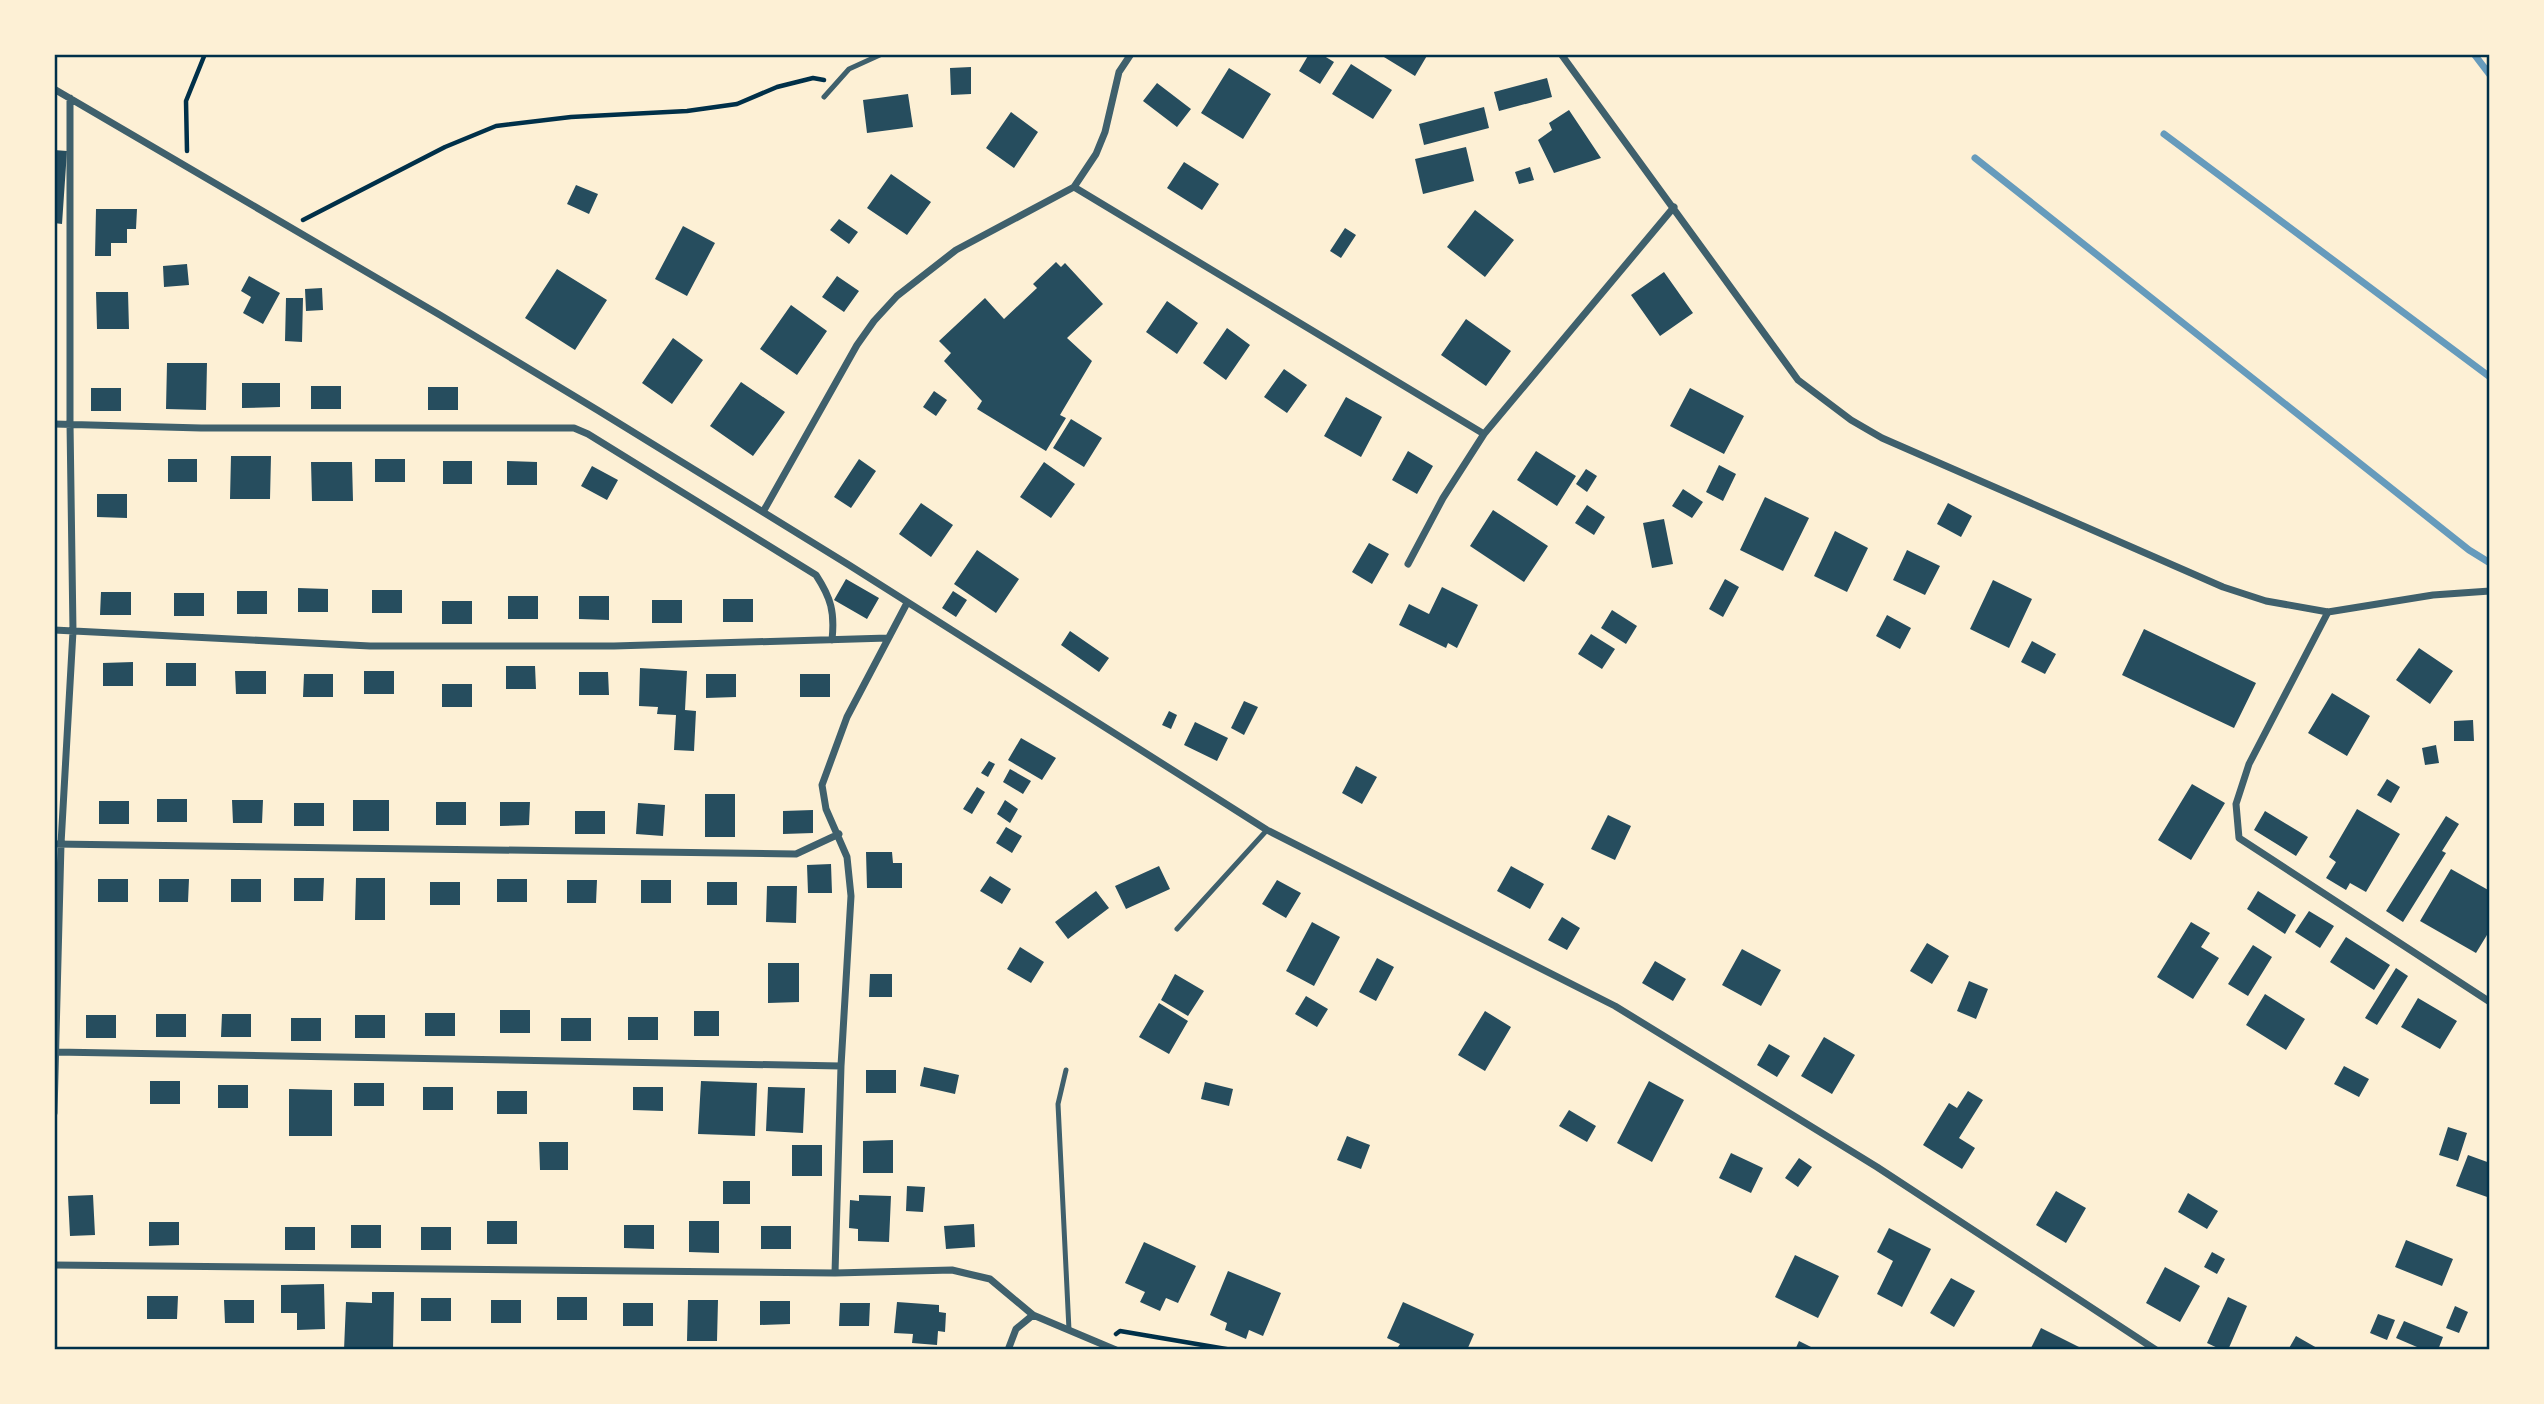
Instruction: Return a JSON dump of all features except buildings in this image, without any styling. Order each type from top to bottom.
[{"type":"street","points":[[763,512],[857,345],[897,296],[956,250],[1074,187],[1096,154],[1105,132],[1119,72],[1131,54]]},
{"type":"street","points":[[1561,54],[1798,380],[1851,420],[1882,438],[2223,587],[2266,601],[2328,612],[2433,595],[2490,591]]},
{"type":"street","points":[[54,89],[440,314],[763,512],[1267,830],[1615,1006],[1877,1167],[2156,1350]]},
{"type":"street","points":[[54,1113],[57,844],[74,631],[70,423],[70,98]]},
{"type":"street","points":[[1074,187],[1484,434]]},
{"type":"street","points":[[1408,564],[1443,498],[1484,434],[1674,207]]},
{"type":"street","points":[[54,424],[201,428],[574,428],[588,433],[816,575],[827,592],[835,617],[832,640]]},
{"type":"street","points":[[835,1273],[841,1066],[851,896],[847,857],[827,809],[822,785],[847,717],[907,603]]},
{"type":"street","points":[[2328,612],[2249,764],[2236,804],[2239,838],[2490,1002]]},
{"type":"street","points":[[54,630],[370,646],[614,646],[888,638]]},
{"type":"street","points":[[57,844],[796,854],[839,834]]},
{"type":"street","points":[[55,1052],[841,1066]]},
{"type":"street","points":[[54,1265],[835,1273],[952,1270],[990,1279],[1032,1315],[1116,1350]]},
{"type":"street","points":[[1008,1350],[1016,1329],[1032,1315]]},
{"type":"street","points":[[1088,1338],[1088,1350]]},
{"type":"lane","points":[[824,97],[849,69],[882,54]]},
{"type":"lane","points":[[1037,54],[1084,54]]},
{"type":"lane","points":[[1177,929],[1267,830]]},
{"type":"lane","points":[[1066,1070],[1058,1104],[1069,1330]]},
{"type":"path","points":[[187,167],[186,101],[205,54]]},
{"type":"path","points":[[290,227],[445,147],[496,126],[571,117],[687,111],[737,104],[777,87],[813,78],[838,82]]},
{"type":"path","points":[[1102,1344],[1119,1331],[1232,1350]]},
{"type":"waterway","points":[[2474,54],[2490,75]]},
{"type":"waterway","points":[[2164,134],[2490,377]]},
{"type":"waterway","points":[[1975,158],[2469,550],[2490,563]]}]
